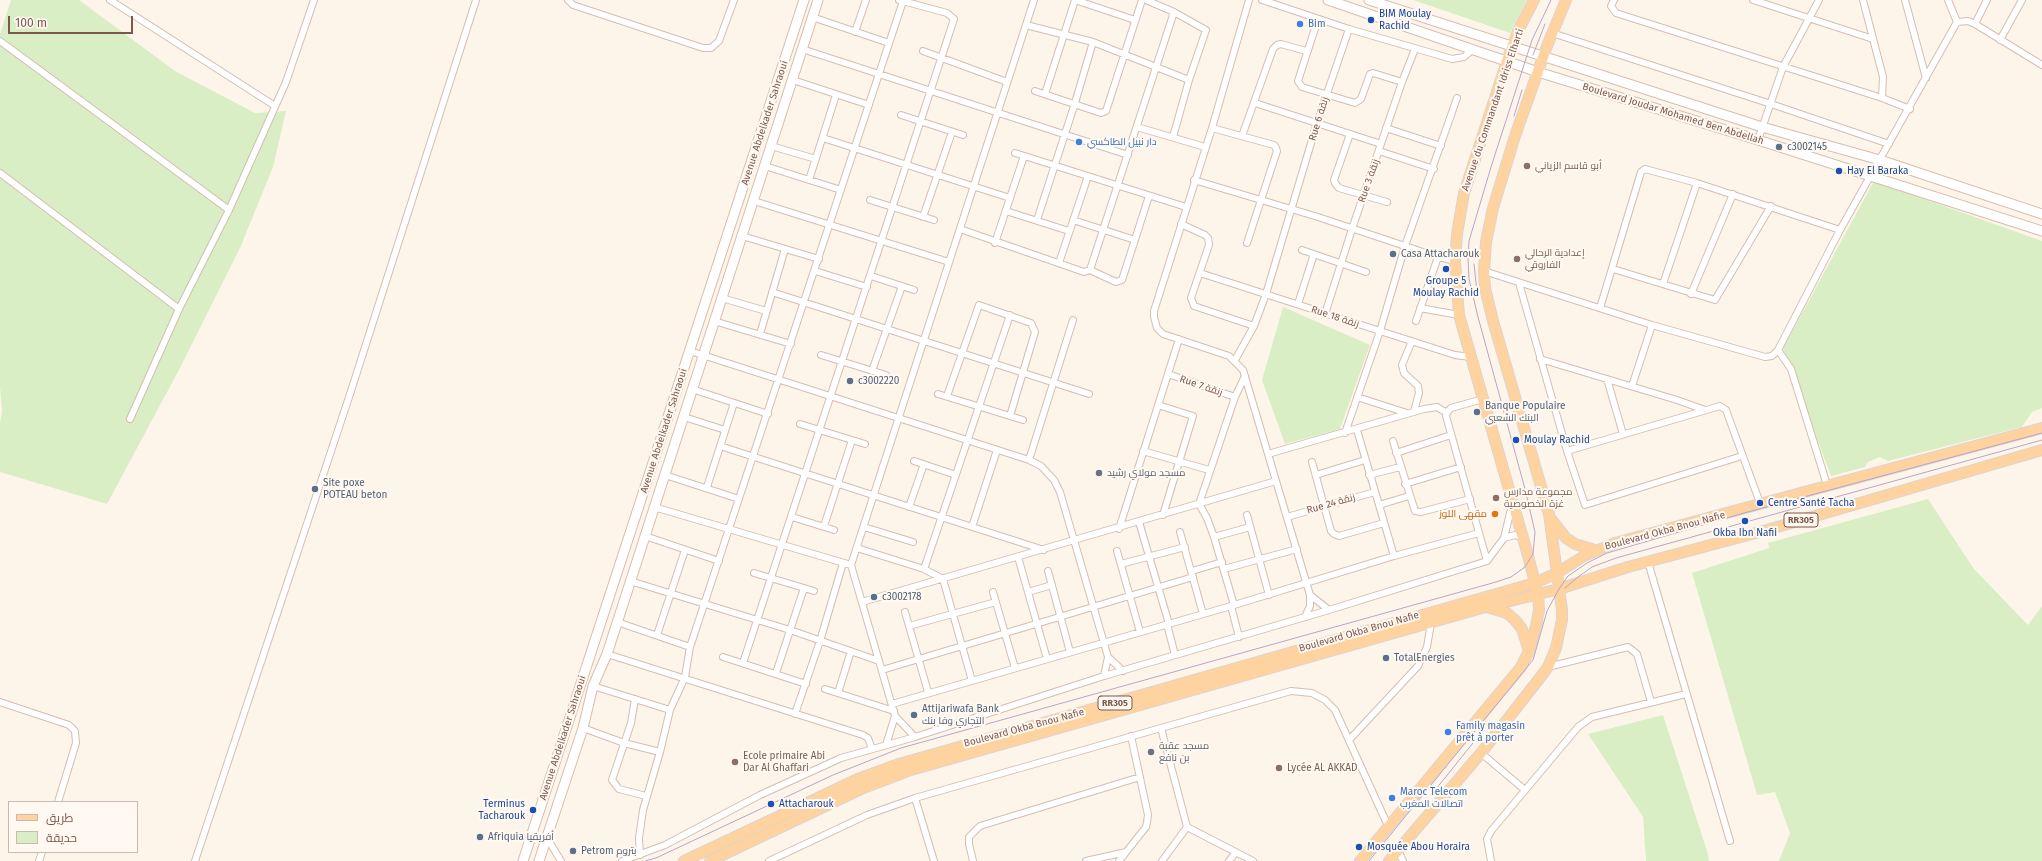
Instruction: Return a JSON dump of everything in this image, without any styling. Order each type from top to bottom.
[{"type":"main road","name":"Avenue Abdelkader Sahraoui","points":[[523,861],[804,0]]},
{"type":"main road","name":"Avenue Abdelkader Sahraoui","points":[[539,861],[583,728],[593,686],[607,654],[818,0]]},
{"type":"main road","name":"Boulevard Joudar Mohamed Ben Abdellah","points":[[1328,0],[1538,72],[1758,140],[2042,231]]},
{"type":"main road","name":"Boulevard Joudar Mohamed Ben Abdellah","points":[[1368,0],[1512,48],[1543,56],[1762,127],[1880,160],[2042,214]]},
{"type":"main road","name":"Avenue du Commandant Idriss Elharti","points":[[1360,861],[1389,828],[1521,667],[1529,652],[1539,610],[1538,594],[1523,538],[1459,315],[1456,261],[1457,234],[1464,193],[1507,61],[1534,0]]},
{"type":"main road","points":[[1389,861],[1481,753],[1548,667],[1556,648],[1562,620],[1562,610],[1549,514],[1493,321],[1485,288],[1484,271],[1486,242],[1493,208],[1515,136],[1543,56],[1566,0]]},
{"type":"main road","name":"Boulevard Okba Bnou Nafie","points":[[684,861],[858,779],[899,764],[1535,583],[1557,574],[1574,561],[1595,550],[1760,503],[2042,428]]},
{"type":"main road","name":"Boulevard Okba Bnou Nafie","points":[[710,861],[861,789],[911,770],[1485,607],[1559,589],[1648,562],[2042,450]]},
{"type":"main road","points":[[1549,514],[1556,526],[1566,538],[1575,544],[1595,550]]},
{"type":"main road","points":[[1562,610],[1568,594],[1580,582]]},
{"type":"main road","points":[[1485,607],[1507,614],[1515,620],[1522,629],[1529,652]]},
{"type":"street","points":[[110,0],[275,106]]},
{"type":"street","points":[[130,419],[179,309],[229,210],[286,82],[314,0]]},
{"type":"street","points":[[195,861],[351,391],[476,0]]},
{"type":"street","points":[[568,0],[573,5],[703,48],[711,48],[719,42],[734,0]]},
{"type":"street","points":[[855,32],[866,0]]},
{"type":"street","points":[[640,855],[640,824],[646,796],[660,752],[670,710],[685,677],[690,646],[780,380],[889,43],[901,0],[947,13],[954,19],[932,91],[804,474],[772,578],[743,663]]},
{"type":"street","points":[[886,745],[894,713],[851,565],[1034,0]]},
{"type":"street","points":[[1046,94],[1075,0],[1135,20]]},
{"type":"street","points":[[1035,91],[1075,103],[1101,113],[1106,111],[1142,0]]},
{"type":"street","points":[[1146,0],[1174,12],[1206,30],[1188,80],[1173,137]]},
{"type":"street","points":[[1249,0],[1212,128],[1194,180],[1154,314],[1155,324],[1160,331],[1167,336],[1222,352],[1236,360],[1245,376],[1310,594],[1310,606],[1305,617]]},
{"type":"street","points":[[1262,0],[1349,29],[1452,59],[1464,56],[1473,49]]},
{"type":"street","points":[[1614,0],[1611,6],[1616,13],[1882,98],[1910,109]]},
{"type":"street","points":[[1753,0],[1809,20],[1873,40]]},
{"type":"street","points":[[1758,140],[1784,67],[1819,0]]},
{"type":"street","points":[[1863,0],[1883,77],[1882,98]]},
{"type":"street","points":[[1905,0],[1926,78]]},
{"type":"street","points":[[1948,0],[1957,22]]},
{"type":"street","points":[[1975,24],[1988,0]]},
{"type":"street","points":[[2000,40],[2022,0]]},
{"type":"street","points":[[1090,270],[1157,69],[1174,12]]},
{"type":"street","points":[[812,17],[889,43]]},
{"type":"street","points":[[1318,19],[1306,51],[1298,81],[1302,87],[1354,103],[1362,99],[1370,74],[1373,72],[1402,82]]},
{"type":"street","points":[[1484,271],[1652,325],[1764,357],[1772,356],[1778,350],[1840,230],[1910,109],[1957,22]]},
{"type":"street","points":[[1957,22],[1968,22],[1975,24],[2042,65]]},
{"type":"street","points":[[1026,25],[1093,42],[1157,69],[1188,80]]},
{"type":"street","name":"Rue 6 زنقة","points":[[1236,360],[1254,326],[1266,294],[1317,123],[1349,29]]},
{"type":"street","points":[[1552,33],[1889,144]]},
{"type":"street","points":[[0,41],[229,210]]},
{"type":"street","points":[[1037,220],[1093,42]]},
{"type":"street","points":[[1242,136],[1273,49],[1277,45],[1281,44],[1306,51]]},
{"type":"street","name":"Rue 3 زنقة","points":[[1325,314],[1378,151],[1415,49]]},
{"type":"street","points":[[802,50],[1128,155]]},
{"type":"street","points":[[923,51],[1007,82]]},
{"type":"street","points":[[793,80],[869,105]]},
{"type":"street","points":[[809,180],[836,95]]},
{"type":"street","points":[[1345,433],[1380,331],[1406,246],[1434,169],[1457,98]]},
{"type":"street","points":[[1255,103],[1381,144]]},
{"type":"street","points":[[901,115],[963,135]]},
{"type":"street","points":[[1137,127],[1205,147]]},
{"type":"street","points":[[1212,128],[1274,145],[1277,150],[1247,243]]},
{"type":"street","points":[[1386,128],[1441,146]]},
{"type":"street","points":[[923,217],[952,132]]},
{"type":"street","points":[[1350,134],[1334,180],[1340,188],[1387,202]]},
{"type":"street","points":[[823,138],[1010,198]]},
{"type":"street","points":[[772,146],[816,160]]},
{"type":"street","points":[[1378,151],[1434,169]]},
{"type":"street","points":[[1015,153],[1186,207]]},
{"type":"street","points":[[995,243],[1024,156]]},
{"type":"street","points":[[765,166],[841,190]]},
{"type":"street","points":[[1600,308],[1641,172],[1648,170],[1698,183],[1840,230]]},
{"type":"street","points":[[0,172],[179,309]]},
{"type":"street","points":[[1058,262],[1088,176]]},
{"type":"street","points":[[1194,180],[1261,199],[1438,257],[1456,261]]},
{"type":"street","points":[[1663,284],[1698,183]]},
{"type":"street","points":[[1691,294],[1733,194]]},
{"type":"street","points":[[960,229],[995,243],[1058,262],[1084,272],[1090,270],[1116,282],[1122,280],[1149,196]]},
{"type":"street","points":[[870,200],[934,220]]},
{"type":"street","points":[[754,201],[949,262]]},
{"type":"street","points":[[1613,269],[1712,300],[1718,296],[1771,206]]},
{"type":"street","points":[[1006,211],[1069,231]]},
{"type":"street","points":[[1073,220],[1135,240]]},
{"type":"street","points":[[1181,224],[1205,235],[1208,238],[1209,245],[1191,298],[1194,306],[1254,326]]},
{"type":"street","points":[[742,236],[819,259]]},
{"type":"street","points":[[760,334],[785,248]]},
{"type":"street","points":[[1302,250],[1366,272]]},
{"type":"street","points":[[1298,304],[1314,254]]},
{"type":"street","points":[[1416,321],[1438,257]]},
{"type":"street","points":[[815,271],[867,286]]},
{"type":"street","name":"Rue 18 زنقة","points":[[1200,273],[1455,355],[1470,357]]},
{"type":"street","points":[[870,276],[914,290]]},
{"type":"street","points":[[1519,283],[1566,451],[1585,505],[1742,456]]},
{"type":"street","points":[[872,371],[902,286]]},
{"type":"street","points":[[772,292],[1089,394]]},
{"type":"street","points":[[722,298],[766,311]]},
{"type":"street","points":[[947,396],[979,305],[1031,323],[1035,332],[1010,416]]},
{"type":"street","points":[[1420,308],[1459,315]]},
{"type":"street","points":[[924,569],[1010,315]]},
{"type":"street","points":[[1029,460],[1073,320]]},
{"type":"street","points":[[714,321],[791,344]]},
{"type":"street","points":[[1632,386],[1652,325]]},
{"type":"street","points":[[1119,528],[1179,339]]},
{"type":"street","points":[[1411,412],[1419,393],[1418,386],[1404,373],[1402,365],[1412,341]]},
{"type":"street","points":[[1778,350],[1791,369],[1827,485]]},
{"type":"street","points":[[690,351],[1029,460],[1041,466],[1054,480],[1060,492],[1108,657],[1104,676]]},
{"type":"street","points":[[821,355],[886,375]]},
{"type":"street","points":[[1540,359],[1632,386],[1706,410]]},
{"type":"street","name":"Rue 7 زنقة","points":[[1168,374],[1234,397],[1245,376]]},
{"type":"street","points":[[1607,379],[1623,434]]},
{"type":"street","points":[[692,389],[768,414]]},
{"type":"street","points":[[938,394],[1023,420]]},
{"type":"street","points":[[1234,397],[1199,504],[1207,518],[1222,562],[1239,637]]},
{"type":"street","points":[[1357,397],[1411,412]]},
{"type":"street","points":[[1483,399],[1452,408],[1447,413],[1446,419],[1487,561]]},
{"type":"street","points":[[707,487],[734,403]]},
{"type":"street","points":[[1158,405],[1193,416],[1163,515]]},
{"type":"street","points":[[1566,451],[1720,406],[1726,410],[1760,503]]},
{"type":"street","points":[[1268,454],[1356,430],[1411,412],[1436,407],[1447,413]]},
{"type":"street","points":[[684,417],[725,430]]},
{"type":"street","points":[[800,424],[865,444]]},
{"type":"street","points":[[1356,430],[1394,556]]},
{"type":"street","points":[[1396,453],[1451,435]]},
{"type":"street","points":[[824,526],[852,440]]},
{"type":"street","points":[[1393,441],[1413,509],[1417,512],[1470,499]]},
{"type":"street","points":[[720,446],[1044,550]]},
{"type":"street","points":[[972,527],[997,450]]},
{"type":"street","points":[[1143,451],[1209,470]]},
{"type":"street","points":[[1316,475],[1365,460]]},
{"type":"street","points":[[914,461],[956,475]]},
{"type":"street","points":[[1312,462],[1331,531],[1339,536],[1384,524]]},
{"type":"street","points":[[909,507],[924,464]]},
{"type":"street","points":[[1369,475],[1400,467]]},
{"type":"street","points":[[1405,484],[1461,467]]},
{"type":"street","points":[[665,474],[739,499]]},
{"type":"street","points":[[862,602],[1276,481]]},
{"type":"street","name":"Rue 24 زنقة","points":[[1287,517],[1374,492]]},
{"type":"street","points":[[1379,505],[1409,496]]},
{"type":"street","points":[[622,861],[640,855],[676,839],[728,811],[823,765],[1104,676],[1329,610],[1487,561],[1504,538],[1513,502]]},
{"type":"street","points":[[654,506],[851,565]]},
{"type":"street","points":[[1247,515],[1269,595]]},
{"type":"street","points":[[792,516],[834,530]]},
{"type":"street","points":[[1139,522],[1159,587],[1175,655]]},
{"type":"street","points":[[864,527],[912,542]]},
{"type":"street","points":[[1214,537],[1250,527]]},
{"type":"street","points":[[1180,532],[1203,614]]},
{"type":"street","points":[[892,704],[928,692],[1233,606],[1394,556],[1479,532]]},
{"type":"street","points":[[1504,538],[1515,535],[1523,538]]},
{"type":"street","points":[[645,536],[719,561]]},
{"type":"street","points":[[1121,564],[1185,547]]},
{"type":"street","points":[[857,548],[924,569],[942,579],[972,680]]},
{"type":"street","points":[[1224,569],[1297,549]]},
{"type":"street","points":[[657,635],[685,550]]},
{"type":"street","points":[[1117,551],[1140,632]]},
{"type":"street","points":[[1018,557],[1047,659]]},
{"type":"street","points":[[882,670],[1037,622],[1159,587],[1222,562]]},
{"type":"street","points":[[1648,562],[1730,841]]},
{"type":"street","points":[[795,714],[820,641],[843,563]]},
{"type":"street","points":[[1048,571],[1070,652]]},
{"type":"street","points":[[754,573],[814,591]]},
{"type":"street","points":[[630,581],[790,630],[879,661]]},
{"type":"street","points":[[1028,592],[1052,585]]},
{"type":"street","points":[[776,674],[804,588]]},
{"type":"street","points":[[993,592],[1015,668]]},
{"type":"street","points":[[1310,594],[1329,610]]},
{"type":"street","points":[[909,626],[996,602]]},
{"type":"street","points":[[905,612],[928,692]]},
{"type":"street","points":[[617,622],[690,646]]},
{"type":"street","points":[[1349,740],[1418,666],[1427,647],[1431,623]]},
{"type":"street","points":[[1548,667],[1628,647],[1636,654],[1651,702]]},
{"type":"street","points":[[838,693],[851,651]]},
{"type":"street","points":[[607,654],[685,677],[863,735],[868,738],[872,749]]},
{"type":"street","points":[[724,657],[806,684]]},
{"type":"street","points":[[1108,657],[1122,671]]},
{"type":"street","points":[[593,686],[670,710]]},
{"type":"street","points":[[825,689],[894,713],[915,737]]},
{"type":"street","points":[[770,861],[862,818],[915,798],[1284,692],[1298,691],[1312,693],[1330,704],[1338,716],[1389,828]]},
{"type":"street","points":[[1491,861],[1487,839],[1491,831],[1578,727],[1592,717],[1686,694]]},
{"type":"street","points":[[635,699],[631,723],[612,780],[619,789],[646,796]]},
{"type":"street","points":[[0,702],[69,725],[75,731],[76,743],[58,801]]},
{"type":"street","points":[[583,728],[624,743],[660,752]]},
{"type":"street","points":[[1161,728],[1187,828],[1253,861]]},
{"type":"street","points":[[1119,861],[1139,836],[1147,822],[1148,815],[1131,736]]},
{"type":"street","points":[[1481,753],[1525,790]]},
{"type":"street","points":[[973,861],[969,837],[980,826],[1140,777]]},
{"type":"street","points":[[915,798],[934,861]]},
{"type":"street","points":[[1162,861],[1187,828]]},
{"type":"street","points":[[547,838],[562,861]]},
{"type":"street","points":[[1398,850],[1403,861]]},
{"type":"street","points":[[1086,861],[1126,852]]},
{"type":"street","points":[[1229,861],[1235,853]]},
{"type":"green space","points":[[11,0],[79,0],[175,71],[255,113],[286,111],[273,167],[240,248],[180,368],[107,504],[0,472],[0,424],[2,411],[0,387],[0,34]]},
{"type":"green space","points":[[1413,0],[1527,0],[1510,33]]},
{"type":"green space","points":[[1874,181],[2042,241],[2042,408],[2032,412],[2022,427],[1888,461],[1880,457],[1868,462],[1865,467],[1831,476],[1783,348]]},
{"type":"green space","points":[[1283,307],[1370,345],[1340,429],[1285,444],[1262,380]]},
{"type":"green space","points":[[1928,499],[1974,569],[2028,625],[2042,606],[2042,861],[1779,861],[1790,833],[1775,792],[1757,795],[1692,573],[1769,548],[1768,543]]},
{"type":"green space","points":[[1663,715],[1709,861],[1646,861],[1643,817],[1588,734]]},
{"type":"tram line","points":[[645,861],[656,858],[833,775],[901,748],[1496,582],[1511,577],[1525,567],[1533,554],[1535,532],[1525,489],[1478,317],[1469,279],[1468,259],[1469,241],[1491,167],[1532,40],[1551,0]]},
{"type":"tram line","points":[[1533,55],[1545,24]]},
{"type":"tram line","points":[[1514,116],[1522,90]]},
{"type":"tram line","points":[[1474,264],[1477,292]]},
{"type":"tram line","points":[[1369,861],[1533,660],[1547,611],[1559,589],[1568,576],[1587,563],[1607,553],[1744,513],[2042,433]]},
{"type":"tram line","points":[[1565,588],[1592,567],[1616,558],[2042,440]]},
{"type":"tram line","points":[[1432,794],[1485,728]]},
{"type":"place","name":"BIM Moulay Rachid","points":[[1371,20]]},
{"type":"place","name":"Bim","points":[[1300,24]]},
{"type":"place","name":"دار نبيل الطاكسي","points":[[1079,142]]},
{"type":"place","name":"c3002145","points":[[1779,147]]},
{"type":"place","name":"أبو قاسم الزياني","points":[[1527,166]]},
{"type":"place","name":"Hay El Baraka","points":[[1839,171]]},
{"type":"place","name":"Casa Attacharouk","points":[[1393,254]]},
{"type":"place","name":"إعدادية الرحالي الفاروقي","points":[[1517,259]]},
{"type":"place","name":"Groupe 5 Moulay Rachid","points":[[1446,269]]},
{"type":"place","name":"c3002220","points":[[850,381]]},
{"type":"place","name":"Banque Populaire البنك الشعبي","points":[[1477,412]]},
{"type":"place","name":"Moulay Rachid","points":[[1516,440]]},
{"type":"place","name":"مسجد مولاي رشيد","points":[[1099,473]]},
{"type":"place","name":"Site poxe POTEAU beton","points":[[315,489]]},
{"type":"place","name":"مجموعة مدارس غزة الخصوصية","points":[[1496,498]]},
{"type":"place","name":"Centre Santé Tacha","points":[[1760,503]]},
{"type":"place","name":"مقهى اللوز","points":[[1495,514]]},
{"type":"place","name":"Okba Ibn Nafii","points":[[1745,521]]},
{"type":"place","name":"c3002178","points":[[874,597]]},
{"type":"place","name":"TotalEnergies","points":[[1386,658]]},
{"type":"place","name":"Attijariwafa Bank التجاري وفا بنك","points":[[914,715]]},
{"type":"place","name":"Family magasin prêt à porter","points":[[1448,732]]},
{"type":"place","name":"مسجد عقبة بن نافع","points":[[1151,752]]},
{"type":"place","name":"Ecole primaire Abi Dar Al Ghaffari","points":[[735,762]]},
{"type":"place","name":"Lycée AL AKKAD","points":[[1279,768]]},
{"type":"place","name":"Maroc Telecom اتصالات المغرب","points":[[1392,798]]},
{"type":"place","name":"Attacharouk","points":[[771,804]]},
{"type":"place","name":"Terminus Tacharouk","points":[[533,810]]},
{"type":"place","name":"Afriquia أفريقيا","points":[[480,837]]},
{"type":"place","name":"Mosquée Abou Horaira","points":[[1359,847]]},
{"type":"place","name":"Petrom بتروم","points":[[573,851]]}]
